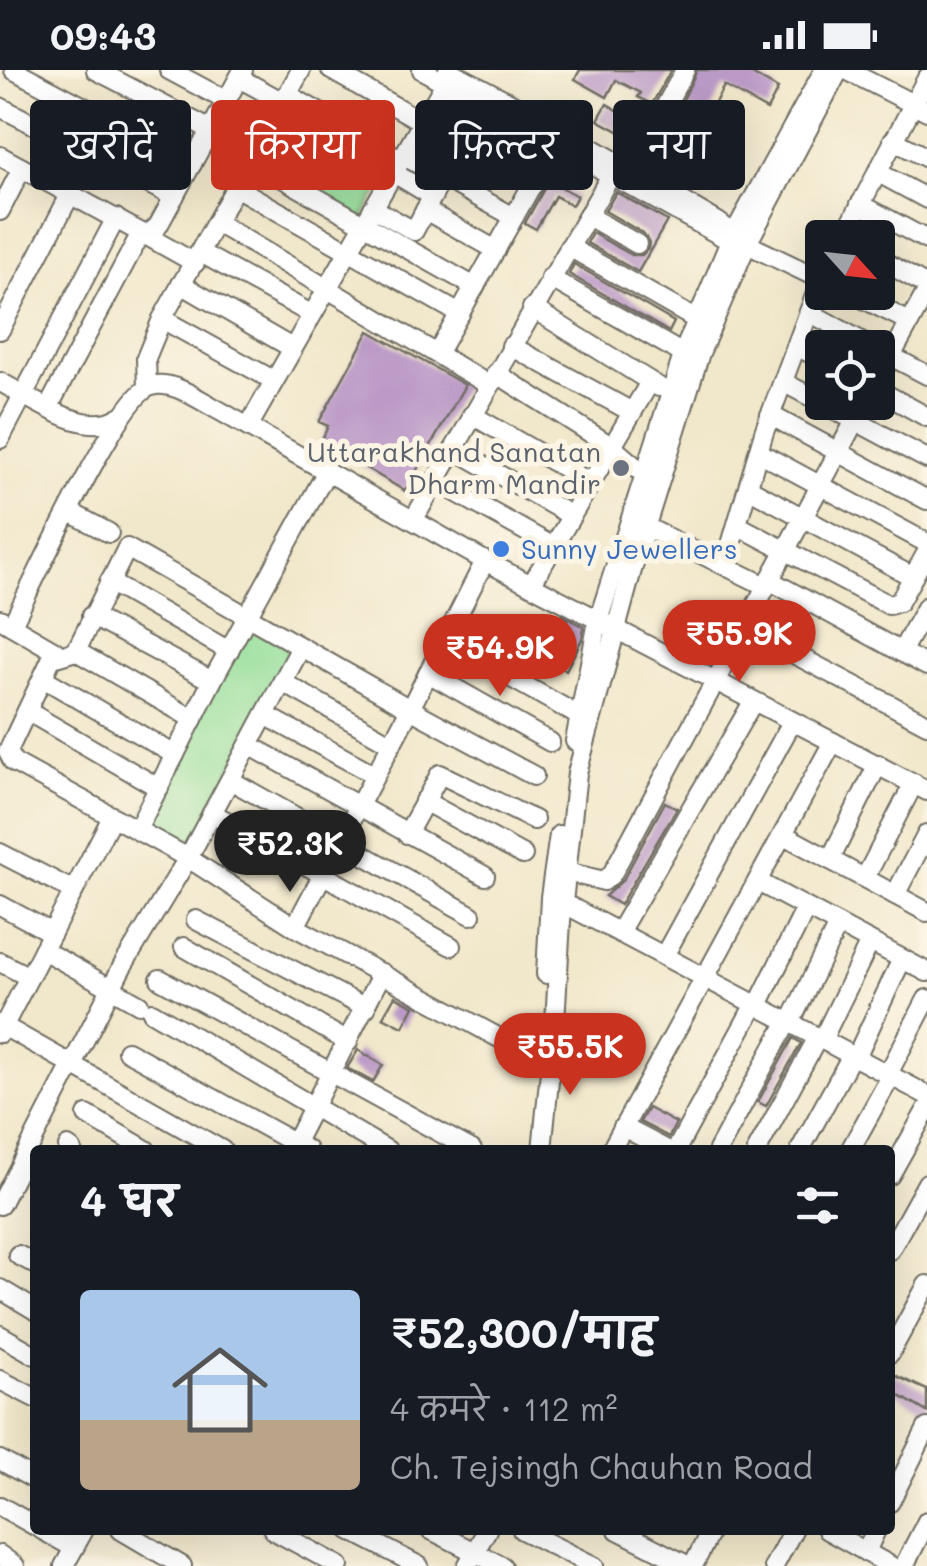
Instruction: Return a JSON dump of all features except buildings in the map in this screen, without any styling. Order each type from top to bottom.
[{"type":"street","points":[[14,70],[192,164]]},
{"type":"street","points":[[49,406],[144,235],[158,226],[211,130],[96,70]]},
{"type":"street","points":[[168,70],[225,100]]},
{"type":"street","points":[[285,98],[301,70]]},
{"type":"street","points":[[331,70],[415,119]]},
{"type":"street","points":[[422,70],[446,77],[489,100]]},
{"type":"street","points":[[669,100],[685,70]]},
{"type":"street","points":[[551,1052],[544,1020],[550,896],[579,716],[638,523],[739,242],[824,70]]},
{"type":"street","points":[[638,523],[644,475],[696,320],[843,70],[920,107]]},
{"type":"street","points":[[228,100],[242,72],[415,167]]},
{"type":"street","points":[[433,100],[446,77]]},
{"type":"street","points":[[852,220],[894,140],[920,107],[927,78]]},
{"type":"street","points":[[0,107],[174,197]]},
{"type":"street","points":[[248,427],[415,133]]},
{"type":"street","points":[[894,140],[927,158]]},
{"type":"street","points":[[0,156],[144,235],[311,314]]},
{"type":"street","points":[[399,162],[428,203],[496,250]]},
{"type":"street","points":[[593,162],[739,242],[805,271]]},
{"type":"street","points":[[0,211],[22,168]]},
{"type":"street","points":[[877,172],[927,199]]},
{"type":"street","points":[[414,519],[611,175]]},
{"type":"street","points":[[148,387],[146,358],[162,319],[236,190]]},
{"type":"street","points":[[240,190],[460,314]]},
{"type":"street","points":[[301,190],[475,286]]},
{"type":"street","points":[[404,248],[436,190]]},
{"type":"street","points":[[466,190],[514,217]]},
{"type":"street","points":[[437,354],[529,190]]},
{"type":"street","points":[[658,190],[739,242]]},
{"type":"street","points":[[0,330],[72,193]]},
{"type":"street","points":[[860,204],[927,240]]},
{"type":"street","points":[[373,208],[414,230]]},
{"type":"street","points":[[588,216],[637,244]]},
{"type":"street","points":[[0,439],[116,218]]},
{"type":"street","points":[[218,222],[437,354],[492,379],[610,446],[644,475]]},
{"type":"street","points":[[569,246],[696,320]]},
{"type":"street","points":[[895,268],[927,288],[910,322],[895,337]]},
{"type":"street","points":[[550,278],[683,354]]},
{"type":"street","points":[[181,284],[292,348]]},
{"type":"street","points":[[532,308],[670,394]]},
{"type":"street","points":[[886,310],[910,322]]},
{"type":"street","points":[[725,565],[770,415],[809,312],[842,330]]},
{"type":"street","points":[[162,319],[273,380]]},
{"type":"street","points":[[511,346],[632,412]]},
{"type":"street","points":[[797,346],[805,350]]},
{"type":"street","points":[[895,358],[927,375]]},
{"type":"street","points":[[0,382],[90,424],[108,424],[148,387],[159,384],[182,391],[485,561],[920,787],[864,878]]},
{"type":"street","points":[[531,584],[650,382]]},
{"type":"street","points":[[783,382],[805,393]]},
{"type":"street","points":[[895,399],[927,417]]},
{"type":"street","points":[[472,415],[589,482]]},
{"type":"street","points":[[770,415],[927,500]]},
{"type":"street","points":[[120,416],[6,622],[52,647],[53,658],[7,755],[12,762],[188,858],[294,927],[514,1046],[551,1052]]},
{"type":"street","points":[[566,872],[604,881],[612,874],[856,420],[927,460]]},
{"type":"street","points":[[454,449],[570,514]]},
{"type":"street","points":[[758,452],[927,542]]},
{"type":"street","points":[[137,830],[212,681],[327,471]]},
{"type":"street","points":[[436,481],[552,546]]},
{"type":"street","points":[[748,488],[912,577]]},
{"type":"street","points":[[70,512],[109,533]]},
{"type":"street","points":[[638,523],[768,583],[927,666]]},
{"type":"street","points":[[737,525],[889,605],[899,602],[927,552]]},
{"type":"street","points":[[76,651],[127,548],[534,776]]},
{"type":"street","points":[[294,927],[485,561]]},
{"type":"street","points":[[109,582],[229,651]]},
{"type":"street","points":[[901,652],[927,606]]},
{"type":"street","points":[[91,616],[212,681]]},
{"type":"street","points":[[542,1145],[577,773],[606,625]]},
{"type":"street","points":[[743,627],[927,724]]},
{"type":"street","points":[[444,640],[579,716]]},
{"type":"street","points":[[31,1145],[112,989],[188,858],[300,648]]},
{"type":"street","points":[[53,658],[76,651],[193,719]]},
{"type":"street","points":[[428,673],[550,742]]},
{"type":"street","points":[[43,678],[175,754]]},
{"type":"street","points":[[282,682],[392,744]]},
{"type":"street","points":[[618,932],[754,702]]},
{"type":"street","points":[[27,711],[159,788]]},
{"type":"street","points":[[265,715],[375,775]]},
{"type":"street","points":[[664,956],[792,722]]},
{"type":"street","points":[[614,1145],[833,742]]},
{"type":"street","points":[[248,745],[485,876]]},
{"type":"street","points":[[830,860],[878,764]]},
{"type":"street","points":[[407,834],[436,778],[444,774],[534,820]]},
{"type":"street","points":[[230,780],[471,915]]},
{"type":"street","points":[[424,801],[522,855]]},
{"type":"street","points":[[212,813],[451,946]]},
{"type":"street","points":[[112,816],[1,1028],[74,1064],[213,1145]]},
{"type":"street","points":[[895,894],[927,834]]},
{"type":"street","points":[[784,835],[927,912]]},
{"type":"street","points":[[0,853],[74,890]]},
{"type":"street","points":[[758,882],[927,972]]},
{"type":"street","points":[[563,903],[925,1093],[895,1163]]},
{"type":"street","points":[[0,905],[112,989],[379,1145]]},
{"type":"street","points":[[679,1145],[806,908]]},
{"type":"street","points":[[196,920],[366,1008]]},
{"type":"street","points":[[721,1145],[838,925]]},
{"type":"street","points":[[759,1145],[870,942]]},
{"type":"street","points":[[184,948],[348,1042]]},
{"type":"street","points":[[803,1145],[854,1056],[902,959]]},
{"type":"street","points":[[0,962],[29,977]]},
{"type":"street","points":[[298,1145],[382,974]]},
{"type":"street","points":[[160,979],[463,1145]]},
{"type":"street","points":[[853,1145],[927,999]]},
{"type":"street","points":[[127,1051],[292,1145]]},
{"type":"street","points":[[87,1116],[137,1145]]},
{"type":"street","points":[[623,1128],[657,1145]]},
{"type":"street","points":[[0,1205],[30,1148]]},
{"type":"street","points":[[895,1241],[927,1183]]},
{"type":"street","points":[[18,1255],[30,1261]]},
{"type":"street","points":[[895,1344],[927,1286]]},
{"type":"street","points":[[0,1289],[30,1307]]},
{"type":"street","points":[[0,1335],[30,1352]]},
{"type":"street","points":[[0,1380],[30,1395]]},
{"type":"street","points":[[895,1492],[927,1428]]},
{"type":"street","points":[[0,1460],[30,1477]]},
{"type":"street","points":[[0,1506],[30,1523]]},
{"type":"street","points":[[904,1566],[927,1521]]},
{"type":"street","points":[[51,1535],[74,1548]]},
{"type":"street","points":[[64,1566],[81,1535]]},
{"type":"street","points":[[129,1535],[182,1566]]},
{"type":"street","points":[[282,1535],[340,1566]]},
{"type":"street","points":[[360,1535],[419,1566]]},
{"type":"street","points":[[438,1535],[471,1559],[502,1566]]},
{"type":"street","points":[[471,1559],[483,1535]]},
{"type":"street","points":[[532,1535],[594,1566]]},
{"type":"street","points":[[628,1535],[691,1566],[707,1535]]},
{"type":"street","points":[[774,1566],[790,1535]]},
{"type":"street","points":[[837,1535],[892,1566]]},
{"type":"street","points":[[866,1552],[874,1535]]},
{"type":"street","points":[[0,1555],[15,1566]]},
{"type":"green space","points":[[312,190],[379,190],[362,219]]},
{"type":"green space","points":[[243,621],[293,648],[192,848],[141,822]]},
{"type":"place","name":"Uttarakhand Sanatan Dharm Mandir","points":[[621,468]]},
{"type":"place","name":"Sunny Jewellers","points":[[501,549]]}]
